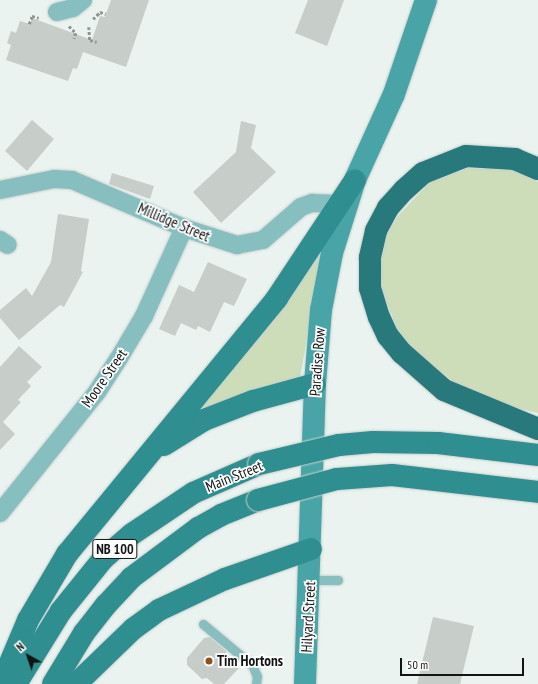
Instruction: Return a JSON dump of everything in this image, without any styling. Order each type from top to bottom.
[{"type":"highway","points":[[538,169],[515,159],[466,156],[423,173],[404,190],[388,208],[376,231],[370,258],[370,288],[388,336],[402,353],[421,372],[444,390],[538,429]]},
{"type":"main road","name":"Paradise Row","points":[[311,549],[315,384],[321,310],[332,253],[355,180],[394,94],[426,0]]},
{"type":"main road","points":[[1,684],[28,620],[66,554],[277,298],[355,180]]},
{"type":"main road","points":[[143,459],[204,420],[253,402],[315,384]]},
{"type":"main road","name":"Main Street","points":[[16,684],[60,611],[103,559],[132,534],[193,494],[260,464],[339,445],[373,442],[438,443],[538,455]]},
{"type":"main road","name":"Main Street","points":[[53,684],[84,633],[106,605],[131,578],[198,528],[221,515],[258,500],[337,479],[385,475],[418,476],[538,492]]},
{"type":"main road","points":[[76,684],[133,629],[159,610],[225,579],[311,549]]},
{"type":"main road","name":"Hilyard Street","points":[[305,684],[311,549]]},
{"type":"street","points":[[57,12],[73,8],[83,0]]},
{"type":"street","name":"Millidge Street","points":[[0,190],[54,179],[72,180],[184,228],[222,242],[248,244],[263,240],[276,231],[301,207],[312,203],[339,204]]},
{"type":"street","name":"Moore Street","points":[[0,513],[96,392],[119,358],[144,316],[184,228]]},
{"type":"lane","points":[[309,580],[338,580]]},
{"type":"lane","points":[[203,624],[252,665],[257,676],[256,684]]},
{"type":"path","points":[[93,19],[100,12],[106,14]]},
{"type":"path","points":[[29,24],[32,16],[39,18]]},
{"type":"path","points":[[68,26],[76,33],[74,39]]},
{"type":"path","points":[[90,27],[90,40],[97,42]]},
{"type":"green space","points":[[468,168],[513,170],[538,182],[538,413],[507,406],[467,390],[428,365],[399,334],[381,288],[381,261],[386,235],[398,216],[429,183]]},
{"type":"green space","points":[[317,251],[322,253],[300,378],[203,414],[199,406]]},
{"type":"building","points":[[111,0],[149,0],[126,67],[83,52],[77,69],[73,68],[68,81],[6,60],[11,45],[7,43],[11,31],[16,33],[20,21],[30,24],[32,18],[92,40],[100,16],[105,17]]},
{"type":"building","points":[[308,0],[344,0],[327,46],[295,33]]},
{"type":"building","points":[[32,120],[54,139],[27,171],[5,151]]},
{"type":"building","points":[[241,121],[256,125],[251,148],[276,172],[221,223],[193,192],[236,152]]},
{"type":"building","points":[[112,173],[154,186],[150,199],[109,184]]},
{"type":"building","points":[[58,214],[89,219],[81,271],[83,272],[64,307],[60,305],[19,340],[0,318],[0,310],[26,288],[32,296],[51,262]]},
{"type":"building","points":[[208,262],[247,279],[234,306],[224,302],[210,332],[198,326],[196,330],[181,323],[175,336],[159,329],[179,285],[194,292]]},
{"type":"building","points":[[19,346],[42,367],[27,382],[31,386],[18,400],[21,402],[3,422],[15,434],[0,450],[0,367]]},
{"type":"building","points":[[433,617],[474,626],[460,684],[417,684]]},
{"type":"building","name":"Tim Hortons","points":[[210,637],[226,651],[226,656],[239,668],[224,684],[214,684],[207,678],[202,679],[187,665],[187,658],[204,638]]},
{"type":"place","name":"Tim Hortons","points":[[209,661]]}]
